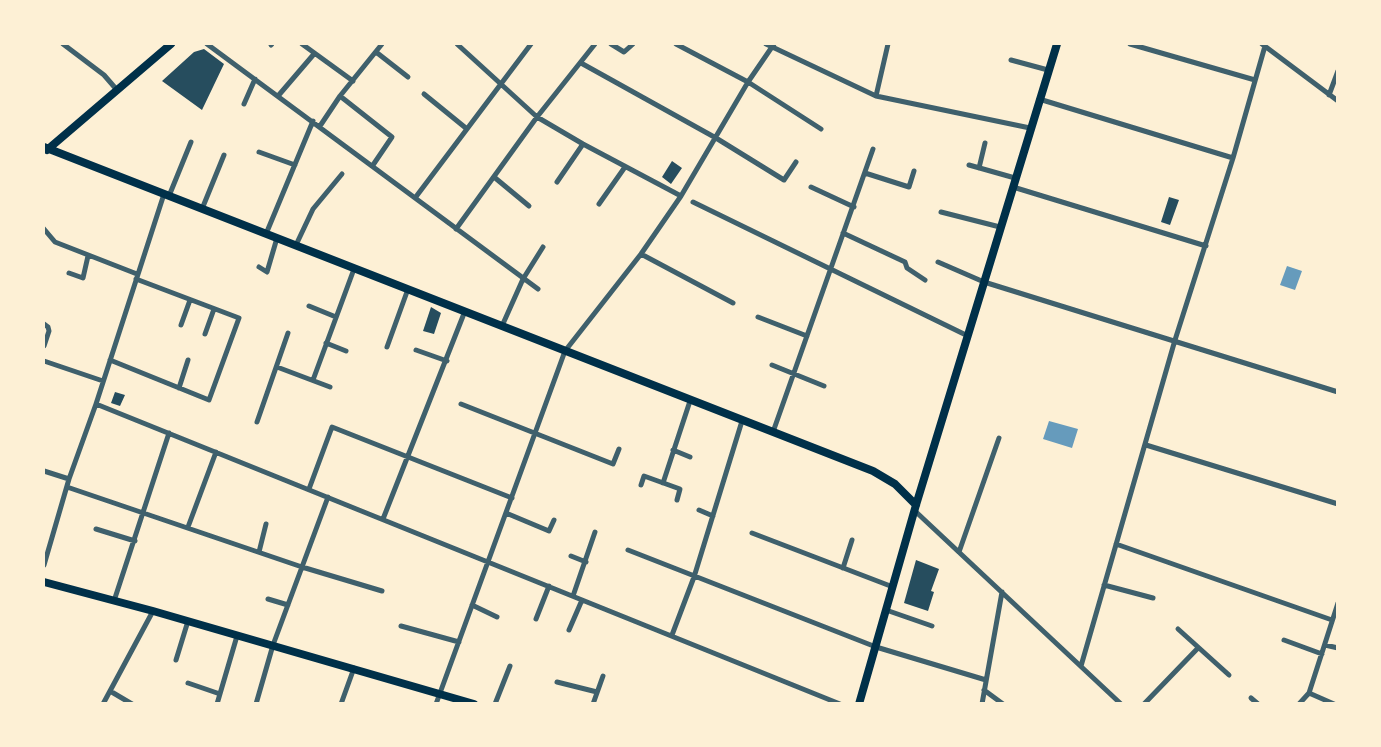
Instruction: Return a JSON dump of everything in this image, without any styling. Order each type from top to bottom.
[{"type":"main road","points":[[171,44],[45,149],[465,311],[885,478],[902,491],[915,508]]},
{"type":"main road","points":[[859,704],[915,508],[1057,44]]},
{"type":"main road","points":[[44,582],[273,645],[474,704]]},
{"type":"street","points":[[63,44],[104,75],[117,90]]},
{"type":"street","points":[[207,44],[538,289]]},
{"type":"street","points":[[302,44],[353,81]]},
{"type":"street","points":[[320,126],[340,96],[382,44]]},
{"type":"street","points":[[457,44],[537,117],[681,196]]},
{"type":"street","points":[[416,198],[531,44]]},
{"type":"street","points":[[456,229],[537,117],[595,44]]},
{"type":"street","points":[[611,44],[621,51],[626,51],[633,44]]},
{"type":"street","points":[[676,44],[748,82],[821,129]]},
{"type":"street","points":[[436,704],[565,351],[641,254],[681,196],[771,44],[876,96],[1030,128]]},
{"type":"street","points":[[876,96],[888,44]]},
{"type":"street","points":[[1130,44],[1255,80]]},
{"type":"street","points":[[1081,666],[1175,340],[1233,159],[1264,45],[1338,101]]},
{"type":"street","points":[[376,52],[408,77]]},
{"type":"street","points":[[278,96],[314,54]]},
{"type":"street","points":[[1011,60],[1048,70]]},
{"type":"street","points":[[581,63],[716,138],[784,180],[796,162]]},
{"type":"street","points":[[1329,95],[1338,71]]},
{"type":"street","points":[[244,104],[255,79]]},
{"type":"street","points":[[424,94],[467,129]]},
{"type":"street","points":[[340,96],[392,138],[373,165]]},
{"type":"street","points":[[1039,99],[1233,159]]},
{"type":"street","points":[[266,234],[313,122]]},
{"type":"street","points":[[44,565],[69,480],[96,404],[136,277],[166,195],[191,142]]},
{"type":"street","points":[[979,168],[985,142]]},
{"type":"street","points":[[557,182],[583,144]]},
{"type":"street","points":[[773,432],[873,148]]},
{"type":"street","points":[[259,152],[294,165]]},
{"type":"street","points":[[202,209],[224,155]]},
{"type":"street","points":[[969,165],[1014,183],[1206,246]]},
{"type":"street","points":[[599,204],[626,167]]},
{"type":"street","points":[[865,173],[909,187],[914,171]]},
{"type":"street","points":[[296,245],[313,209],[342,174]]},
{"type":"street","points":[[494,177],[529,206]]},
{"type":"street","points":[[811,187],[854,207]]},
{"type":"street","points":[[693,202],[830,271],[968,336]]},
{"type":"street","points":[[941,212],[1000,227]]},
{"type":"street","points":[[44,229],[55,242],[190,300],[239,318],[209,399],[110,360]]},
{"type":"street","points":[[843,233],[905,262],[907,268],[925,280]]},
{"type":"street","points":[[259,267],[267,272],[277,238]]},
{"type":"street","points":[[502,326],[523,279],[543,246]]},
{"type":"street","points":[[641,254],[734,303]]},
{"type":"street","points":[[69,273],[82,278],[88,256]]},
{"type":"street","points":[[938,262],[984,282],[1338,392]]},
{"type":"street","points":[[313,380],[354,269]]},
{"type":"street","points":[[387,347],[408,289]]},
{"type":"street","points":[[181,325],[190,300]]},
{"type":"street","points":[[309,306],[336,317]]},
{"type":"street","points":[[205,334],[214,309]]},
{"type":"street","points":[[383,519],[465,311]]},
{"type":"street","points":[[758,317],[807,336]]},
{"type":"street","points":[[44,324],[49,331],[44,346]]},
{"type":"street","points":[[257,422],[288,333]]},
{"type":"street","points":[[326,344],[346,351]]},
{"type":"street","points":[[416,350],[447,361]]},
{"type":"street","points":[[179,388],[188,360]]},
{"type":"street","points":[[44,361],[103,381]]},
{"type":"street","points":[[772,365],[824,386]]},
{"type":"street","points":[[277,367],[330,387]]},
{"type":"street","points":[[663,483],[690,401]]},
{"type":"street","points":[[96,404],[840,704]]},
{"type":"street","points":[[461,404],[613,464],[619,449]]},
{"type":"street","points":[[672,635],[694,577],[742,421]]},
{"type":"street","points":[[309,489],[332,427],[512,498]]},
{"type":"street","points":[[114,600],[169,433]]},
{"type":"street","points":[[959,552],[999,438]]},
{"type":"street","points":[[1146,445],[1338,504]]},
{"type":"street","points":[[673,450],[690,457]]},
{"type":"street","points":[[188,527],[216,452]]},
{"type":"street","points":[[44,471],[69,480]]},
{"type":"street","points":[[641,485],[644,476],[680,489],[677,500]]},
{"type":"street","points":[[67,487],[302,567],[382,591]]},
{"type":"street","points":[[256,704],[273,645],[328,497]]},
{"type":"street","points":[[915,508],[1081,666],[1114,701],[1121,704]]},
{"type":"street","points":[[699,510],[713,516]]},
{"type":"street","points":[[506,513],[549,531],[554,520]]},
{"type":"street","points":[[259,552],[266,524]]},
{"type":"street","points":[[96,529],[135,541]]},
{"type":"street","points":[[573,596],[595,532]]},
{"type":"street","points":[[752,533],[892,587]]},
{"type":"street","points":[[44,538],[51,540]]},
{"type":"street","points":[[843,568],[852,540]]},
{"type":"street","points":[[1116,544],[1332,620]]},
{"type":"street","points":[[628,550],[876,647],[986,680]]},
{"type":"street","points":[[571,556],[586,561]]},
{"type":"street","points":[[1104,585],[1153,598]]},
{"type":"street","points":[[536,619],[549,586]]},
{"type":"street","points":[[982,704],[1002,592]]},
{"type":"street","points":[[268,599],[288,605]]},
{"type":"street","points":[[570,630],[582,600]]},
{"type":"street","points":[[1299,704],[1309,693],[1338,603]]},
{"type":"street","points":[[472,605],[497,617]]},
{"type":"street","points":[[886,610],[932,626]]},
{"type":"street","points":[[103,704],[153,611]]},
{"type":"street","points":[[176,660],[188,621]]},
{"type":"street","points":[[401,626],[459,642]]},
{"type":"street","points":[[1178,629],[1228,675]]},
{"type":"street","points":[[217,704],[237,636]]},
{"type":"street","points":[[1284,640],[1322,654]]},
{"type":"street","points":[[1325,645],[1338,648]]},
{"type":"street","points":[[1144,704],[1198,648]]},
{"type":"street","points":[[495,704],[510,666]]},
{"type":"street","points":[[341,704],[354,668]]},
{"type":"street","points":[[593,704],[603,676]]},
{"type":"street","points":[[188,682],[220,694]]},
{"type":"street","points":[[557,682],[597,692]]},
{"type":"street","points":[[984,690],[1003,704]]},
{"type":"street","points":[[110,691],[132,704]]},
{"type":"street","points":[[1309,693],[1334,704]]},
{"type":"street","points":[[1251,698],[1258,704]]},
{"type":"water","points":[[1287,266],[1302,271],[1295,290],[1280,285]]},
{"type":"water","points":[[1049,421],[1078,429],[1072,448],[1043,439]]},
{"type":"building","points":[[204,49],[224,64],[202,110],[162,81],[194,52]]},
{"type":"building","points":[[672,161],[682,168],[671,184],[662,177]]},
{"type":"building","points":[[1169,197],[1179,200],[1170,225],[1161,222]]},
{"type":"building","points":[[431,307],[441,313],[434,334],[423,331]]},
{"type":"building","points":[[115,392],[125,395],[120,406],[111,403]]},
{"type":"building","points":[[916,560],[939,569],[931,591],[934,592],[928,611],[904,603]]}]
